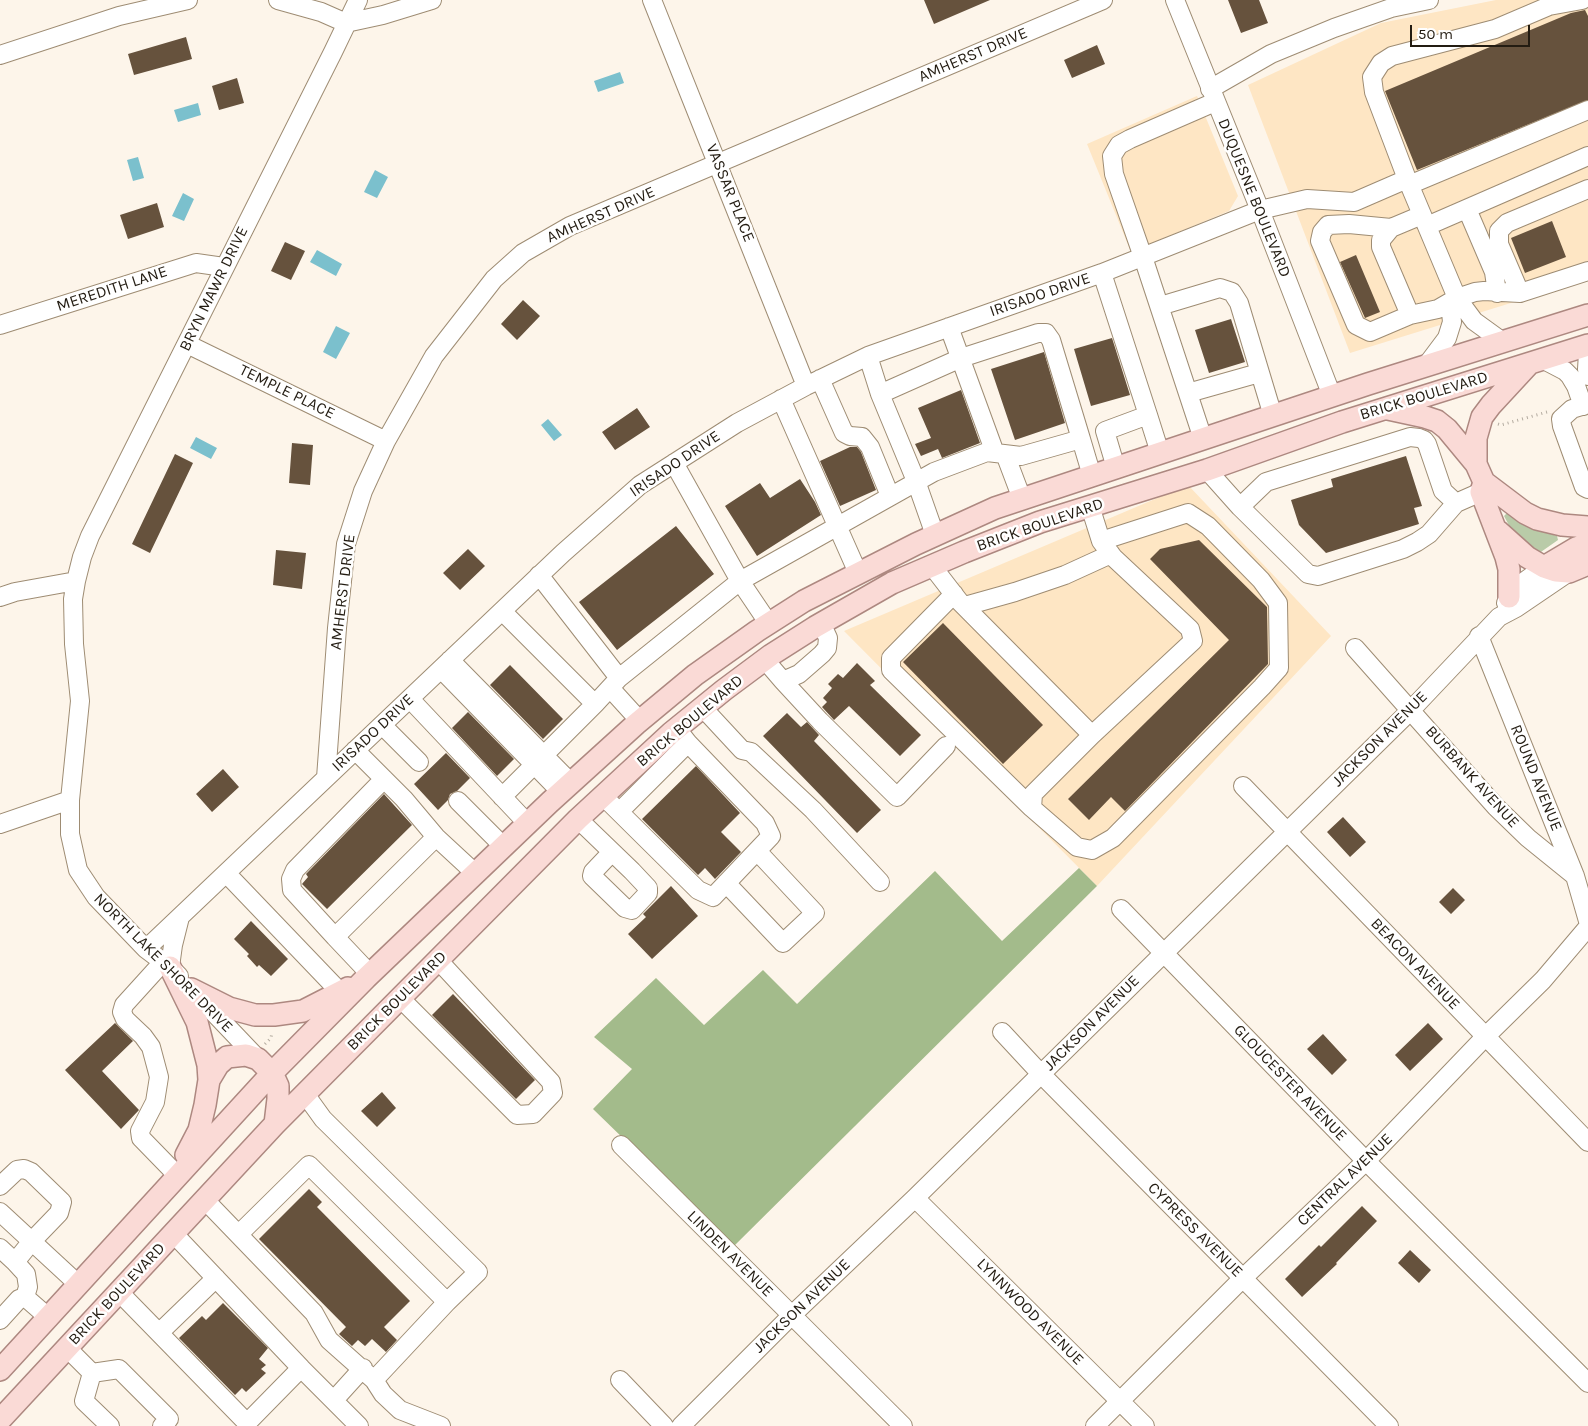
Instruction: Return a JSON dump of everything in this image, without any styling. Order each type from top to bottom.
[{"type":"main road","name":"BRICK BOULEVARD","points":[[0,1370],[177,1175],[265,1066],[368,976],[566,788],[640,721],[695,675],[769,624],[804,601],[858,573],[995,508],[1332,396],[1588,315]]},
{"type":"main road","name":"BRICK BOULEVARD","points":[[0,1420],[275,1124],[578,819],[603,796],[682,736],[703,708],[765,660],[821,623],[892,583],[1040,522],[1207,470],[1342,422],[1588,345]]},
{"type":"main road","points":[[1509,598],[1509,569],[1480,479],[1476,438],[1482,417],[1491,405],[1536,361]]},
{"type":"main road","points":[[1386,409],[1437,421],[1456,438],[1480,479],[1515,506],[1537,519],[1562,525],[1588,527]]},
{"type":"main road","points":[[1496,529],[1528,557],[1544,566],[1556,571],[1582,567]]},
{"type":"main road","name":"JACKSON AVENUE","points":[[1544,566],[1576,548],[1588,544]]},
{"type":"main road","points":[[166,965],[197,1022],[207,1054],[209,1080],[199,1130],[177,1175]]},
{"type":"main road","points":[[191,989],[229,1008],[255,1015],[274,1015],[303,1011],[368,976]]},
{"type":"main road","points":[[209,1080],[218,1065],[227,1056],[246,1055],[265,1066],[278,1086],[275,1124]]},
{"type":"street","points":[[0,55],[120,16],[188,0]]},
{"type":"street","points":[[278,0],[322,12],[346,23],[383,15],[432,0]]},
{"type":"street","name":"BRYN MAWR DRIVE","points":[[76,581],[90,536],[334,52],[358,0]]},
{"type":"street","name":"VASSAR PLACE","points":[[652,0],[718,164],[813,383],[844,433],[850,436],[862,437],[870,447],[890,496]]},
{"type":"street","name":"AMHERST DRIVE","points":[[326,778],[346,544],[363,491],[386,440],[434,356],[494,279],[523,253],[570,226],[1103,0]]},
{"type":"street","name":"DUQUESNE BOULEVARD","points":[[1175,0],[1260,210],[1332,396]]},
{"type":"street","points":[[1203,439],[1144,257],[1114,174],[1112,156],[1120,145],[1213,95],[1271,54],[1391,8],[1430,0]]},
{"type":"street","points":[[1504,342],[1474,321],[1457,298],[1408,182],[1374,92],[1372,77],[1381,63],[1392,56],[1496,29],[1549,3],[1582,0]]},
{"type":"street","name":"IRISADO DRIVE","points":[[146,949],[539,576],[640,485],[737,423],[868,356],[1102,273],[1260,210],[1307,199],[1354,202],[1588,110]]},
{"type":"street","points":[[1588,156],[1467,209],[1390,228],[1349,224],[1328,225],[1322,232],[1320,241],[1356,325],[1370,332],[1410,315],[1438,309],[1457,298],[1484,290],[1497,293],[1520,293],[1588,271]]},
{"type":"street","points":[[1520,293],[1500,244],[1499,231],[1507,223],[1588,189]]},
{"type":"street","points":[[1467,209],[1494,272],[1497,293]]},
{"type":"street","points":[[1390,228],[1381,240],[1381,247],[1410,315]]},
{"type":"street","name":"MEREDITH LANE","points":[[0,325],[196,263],[224,267]]},
{"type":"street","points":[[1102,273],[1160,454]]},
{"type":"street","points":[[1160,306],[1220,288],[1232,292],[1238,303],[1272,416]]},
{"type":"street","points":[[1426,366],[1446,338],[1452,322],[1451,312],[1457,298]]},
{"type":"street","points":[[949,327],[1000,454],[1022,500]]},
{"type":"street","points":[[880,394],[961,358],[1038,332],[1046,333],[1051,340],[1092,476]]},
{"type":"street","name":"TEMPLE PLACE","points":[[187,344],[386,440]]},
{"type":"street","points":[[1588,353],[1588,376]]},
{"type":"street","points":[[868,356],[880,394],[916,481],[935,535]]},
{"type":"street","points":[[1536,361],[1565,371],[1576,386],[1585,405],[1572,410],[1561,418],[1562,426],[1584,487],[1588,489]]},
{"type":"street","points":[[1188,393],[1259,373]]},
{"type":"street","points":[[781,399],[858,573]]},
{"type":"street","points":[[1116,468],[1105,431],[1148,415]]},
{"type":"street","points":[[1240,507],[1266,482],[1410,437],[1424,440],[1427,444],[1443,491],[1456,503]]},
{"type":"street","points":[[502,797],[615,683],[740,580],[934,472],[987,452],[1021,456],[1082,439]]},
{"type":"street","points":[[674,463],[740,580],[769,624]]},
{"type":"street","points":[[1207,470],[1240,507],[1308,574],[1318,576],[1403,549],[1417,542],[1430,534],[1456,503],[1480,479]]},
{"type":"street","points":[[1032,808],[1033,794],[1092,735],[1193,640],[1190,629],[1106,547],[1090,506]]},
{"type":"street","points":[[1188,513],[1214,533],[1260,580],[1278,603],[1279,668],[1113,838],[1092,850],[1077,847],[1032,808],[891,670],[891,658],[959,600],[1015,592],[1057,578],[1106,547],[1188,513]]},
{"type":"street","points":[[932,566],[959,600],[1092,735]]},
{"type":"street","name":"JACKSON AVENUE","points":[[1499,617],[1518,586],[1544,566]]},
{"type":"street","name":"JACKSON AVENUE","points":[[681,1426],[792,1315],[915,1198],[1411,710],[1479,636],[1499,617],[1582,567]]},
{"type":"street","points":[[539,576],[640,721]]},
{"type":"street","points":[[0,596],[76,581]]},
{"type":"street","name":"NORTH LAKE SHORE DRIVE","points":[[76,581],[73,599],[74,635],[80,702],[70,800],[70,834],[78,870],[96,898],[146,949],[191,989],[265,1066]]},
{"type":"street","points":[[502,611],[595,704]]},
{"type":"street","points":[[783,681],[799,674],[827,648],[828,638],[821,623]]},
{"type":"street","name":"ROUND AVENUE","points":[[1479,636],[1575,876],[1588,921]]},
{"type":"street","name":"BURBANK AVENUE","points":[[1355,648],[1496,807],[1528,838],[1575,876]]},
{"type":"street","points":[[765,660],[820,721],[897,797],[946,746]]},
{"type":"street","points":[[446,664],[566,788]]},
{"type":"street","points":[[410,698],[528,824]]},
{"type":"street","points":[[703,708],[742,750],[751,752],[813,810],[880,882]]},
{"type":"street","points":[[382,725],[419,762]]},
{"type":"street","points":[[603,796],[698,890],[712,897],[771,836],[765,823],[682,736],[620,811]]},
{"type":"street","points":[[355,750],[404,799],[436,837],[476,874]]},
{"type":"street","points":[[368,976],[292,890],[291,880],[295,870],[384,779]]},
{"type":"street","name":"BEACON AVENUE","points":[[1243,786],[1588,1142]]},
{"type":"street","points":[[0,824],[70,800]]},
{"type":"street","points":[[458,801],[504,847]]},
{"type":"street","points":[[578,819],[612,852]]},
{"type":"street","points":[[335,938],[436,837]]},
{"type":"street","points":[[726,883],[783,943],[815,913],[757,851]]},
{"type":"street","points":[[226,873],[340,992]]},
{"type":"street","name":"GLOUCESTER AVENUE","points":[[1121,909],[1366,1160],[1588,1383]]},
{"type":"street","points":[[177,1175],[140,1138],[140,1131],[155,1102],[159,1076],[151,1047],[143,1036],[125,1019],[122,1012],[124,1005],[166,965],[173,946],[180,916]]},
{"type":"street","name":"CENTRAL AVENUE","points":[[1095,1426],[1243,1278],[1366,1160],[1543,980],[1588,927]]},
{"type":"street","points":[[400,998],[517,1115],[533,1114],[553,1093],[551,1082],[438,960]]},
{"type":"street","name":"CYPRESS AVENUE","points":[[1002,1032],[1040,1074],[1389,1426]]},
{"type":"street","points":[[305,1094],[323,1119],[478,1272],[368,1374],[334,1400]]},
{"type":"street","name":"LINDEN AVENUE","points":[[621,1145],[903,1426]]},
{"type":"street","points":[[239,1234],[309,1166],[447,1302]]},
{"type":"street","points":[[3,1176],[17,1170],[24,1169],[31,1172],[62,1202],[59,1213],[15,1262]]},
{"type":"street","name":"LYNNWOOD AVENUE","points":[[915,1198],[1145,1426]]},
{"type":"street","points":[[204,1199],[314,1314],[329,1340],[368,1374],[383,1394],[400,1410],[440,1426]]},
{"type":"street","points":[[0,1212],[79,1285]]},
{"type":"street","points":[[173,1233],[301,1368],[359,1426]]},
{"type":"street","points":[[0,1248],[26,1274],[28,1287],[25,1297]]},
{"type":"street","points":[[159,1333],[216,1278]]},
{"type":"street","points":[[119,1292],[248,1425],[301,1368]]},
{"type":"street","points":[[25,1297],[48,1318]]},
{"type":"street","points":[[0,1320],[19,1299],[25,1297]]},
{"type":"street","points":[[67,1348],[92,1372]]},
{"type":"street","points":[[92,1372],[119,1369],[169,1419],[162,1426]]},
{"type":"street","points":[[92,1372],[84,1401],[110,1426]]},
{"type":"street","points":[[620,1380],[664,1426]]},
{"type":"path","points":[[1496,423],[1501,425],[1547,411],[1561,418]]},
{"type":"path","points":[[271,1038],[277,1045]]},
{"type":"shaded area","points":[[1496,0],[1588,0],[1588,279],[1350,353],[1248,85],[1381,23]]},
{"type":"shaded area","points":[[1197,96],[1238,196],[1229,211],[1131,252],[1087,144]]},
{"type":"shaded area","points":[[1188,485],[1331,636],[1097,886],[844,631]]},
{"type":"green space","points":[[1507,513],[1527,526],[1557,536],[1558,540],[1538,554],[1512,531],[1504,516]]},
{"type":"green space","points":[[1079,868],[1097,886],[734,1246],[593,1109],[632,1069],[594,1037],[656,978],[704,1025],[763,970],[797,1004],[935,871],[1002,941]]},
{"type":"water","points":[[620,72],[624,83],[598,92],[594,81]]},
{"type":"water","points":[[198,103],[201,115],[178,122],[174,110]]},
{"type":"water","points":[[138,157],[144,178],[133,181],[127,160]]},
{"type":"water","points":[[375,170],[388,177],[377,198],[364,192]]},
{"type":"water","points":[[183,193],[194,199],[184,221],[172,216]]},
{"type":"water","points":[[317,250],[342,264],[336,276],[310,262]]},
{"type":"water","points":[[336,326],[350,333],[336,359],[323,352]]},
{"type":"water","points":[[548,419],[562,435],[554,441],[541,425]]},
{"type":"water","points":[[196,437],[217,448],[211,459],[190,448]]},
{"type":"building","points":[[924,0],[990,0],[934,24]]},
{"type":"building","points":[[1228,0],[1259,0],[1268,23],[1241,33]]},
{"type":"building","points":[[1585,10],[1588,16],[1588,100],[1417,170],[1385,91],[1571,13]]},
{"type":"building","points":[[186,37],[192,59],[134,75],[128,54]]},
{"type":"building","points":[[1097,45],[1105,64],[1072,78],[1064,60]]},
{"type":"building","points":[[237,78],[244,103],[219,110],[212,86]]},
{"type":"building","points":[[157,203],[164,227],[128,239],[120,215]]},
{"type":"building","points":[[1552,221],[1566,257],[1525,273],[1511,238]]},
{"type":"building","points":[[285,242],[305,251],[291,280],[271,271]]},
{"type":"building","points":[[1356,255],[1380,312],[1365,318],[1340,262]]},
{"type":"building","points":[[523,300],[540,316],[517,340],[501,324]]},
{"type":"building","points":[[1231,319],[1245,362],[1209,373],[1195,330]]},
{"type":"building","points":[[1112,338],[1130,395],[1091,406],[1074,349]]},
{"type":"building","points":[[1044,352],[1065,423],[1015,440],[991,369]]},
{"type":"building","points":[[961,390],[980,443],[942,458],[938,449],[921,456],[915,444],[931,438],[918,408]]},
{"type":"building","points":[[637,408],[650,427],[615,450],[602,432]]},
{"type":"building","points":[[292,443],[313,445],[310,485],[289,483]]},
{"type":"building","points":[[850,447],[857,447],[861,452],[876,490],[840,506],[820,461]]},
{"type":"building","points":[[175,454],[193,463],[150,553],[132,544]]},
{"type":"building","points":[[1406,456],[1422,506],[1414,508],[1419,524],[1326,553],[1299,525],[1291,500],[1333,487],[1331,479]]},
{"type":"building","points":[[800,479],[821,515],[757,556],[725,506],[760,483],[770,498]]},
{"type":"building","points":[[676,526],[714,574],[617,650],[579,602]]},
{"type":"building","points":[[1199,540],[1267,607],[1268,664],[1125,811],[1111,797],[1089,820],[1068,799],[1229,640],[1150,559],[1160,549]]},
{"type":"building","points":[[468,549],[485,566],[460,590],[443,573]]},
{"type":"building","points":[[276,550],[306,553],[302,589],[273,585]]},
{"type":"building","points":[[943,623],[1043,725],[1003,764],[903,662]]},
{"type":"building","points":[[857,663],[875,681],[870,685],[921,735],[900,756],[849,706],[834,720],[822,707],[827,702],[823,698],[832,688],[828,684],[838,674],[843,678]]},
{"type":"building","points":[[510,665],[563,719],[543,739],[490,685]]},
{"type":"building","points":[[468,712],[514,759],[497,776],[452,728]]},
{"type":"building","points":[[787,713],[801,727],[807,722],[819,735],[814,741],[881,810],[857,833],[763,736]]},
{"type":"building","points":[[446,753],[470,778],[457,791],[450,794],[448,800],[438,810],[414,784]]},
{"type":"building","points":[[696,766],[740,813],[721,832],[741,852],[715,879],[705,868],[698,875],[642,819]]},
{"type":"building","points":[[223,769],[239,787],[212,812],[196,794]]},
{"type":"building","points":[[384,794],[412,825],[327,909],[302,884],[308,877],[306,874]]},
{"type":"building","points":[[1343,817],[1366,842],[1350,857],[1327,832]]},
{"type":"building","points":[[671,886],[698,916],[652,959],[628,934],[646,917],[643,914]]},
{"type":"building","points":[[1453,888],[1465,900],[1451,914],[1439,902]]},
{"type":"building","points":[[251,921],[288,959],[271,976],[259,965],[257,967],[247,956],[249,954],[234,939]]},
{"type":"building","points":[[453,994],[535,1080],[516,1099],[432,1015]]},
{"type":"building","points":[[115,1023],[133,1041],[102,1071],[139,1110],[121,1129],[65,1070]]},
{"type":"building","points":[[1428,1023],[1443,1039],[1410,1071],[1395,1055]]},
{"type":"building","points":[[1323,1034],[1347,1060],[1332,1075],[1307,1049]]},
{"type":"building","points":[[382,1092],[396,1108],[377,1127],[361,1111]]},
{"type":"building","points":[[309,1189],[322,1202],[317,1207],[410,1301],[384,1327],[397,1340],[386,1352],[372,1339],[365,1346],[358,1340],[352,1346],[339,1334],[346,1327],[259,1239]]},
{"type":"building","points":[[1362,1206],[1377,1221],[1337,1264],[1302,1297],[1285,1279],[1319,1245],[1321,1247]]},
{"type":"building","points":[[1410,1250],[1431,1270],[1419,1283],[1398,1263]]},
{"type":"building","points":[[223,1303],[268,1348],[259,1359],[266,1365],[261,1369],[266,1373],[246,1392],[242,1388],[235,1395],[179,1338],[202,1316],[206,1320]]}]
